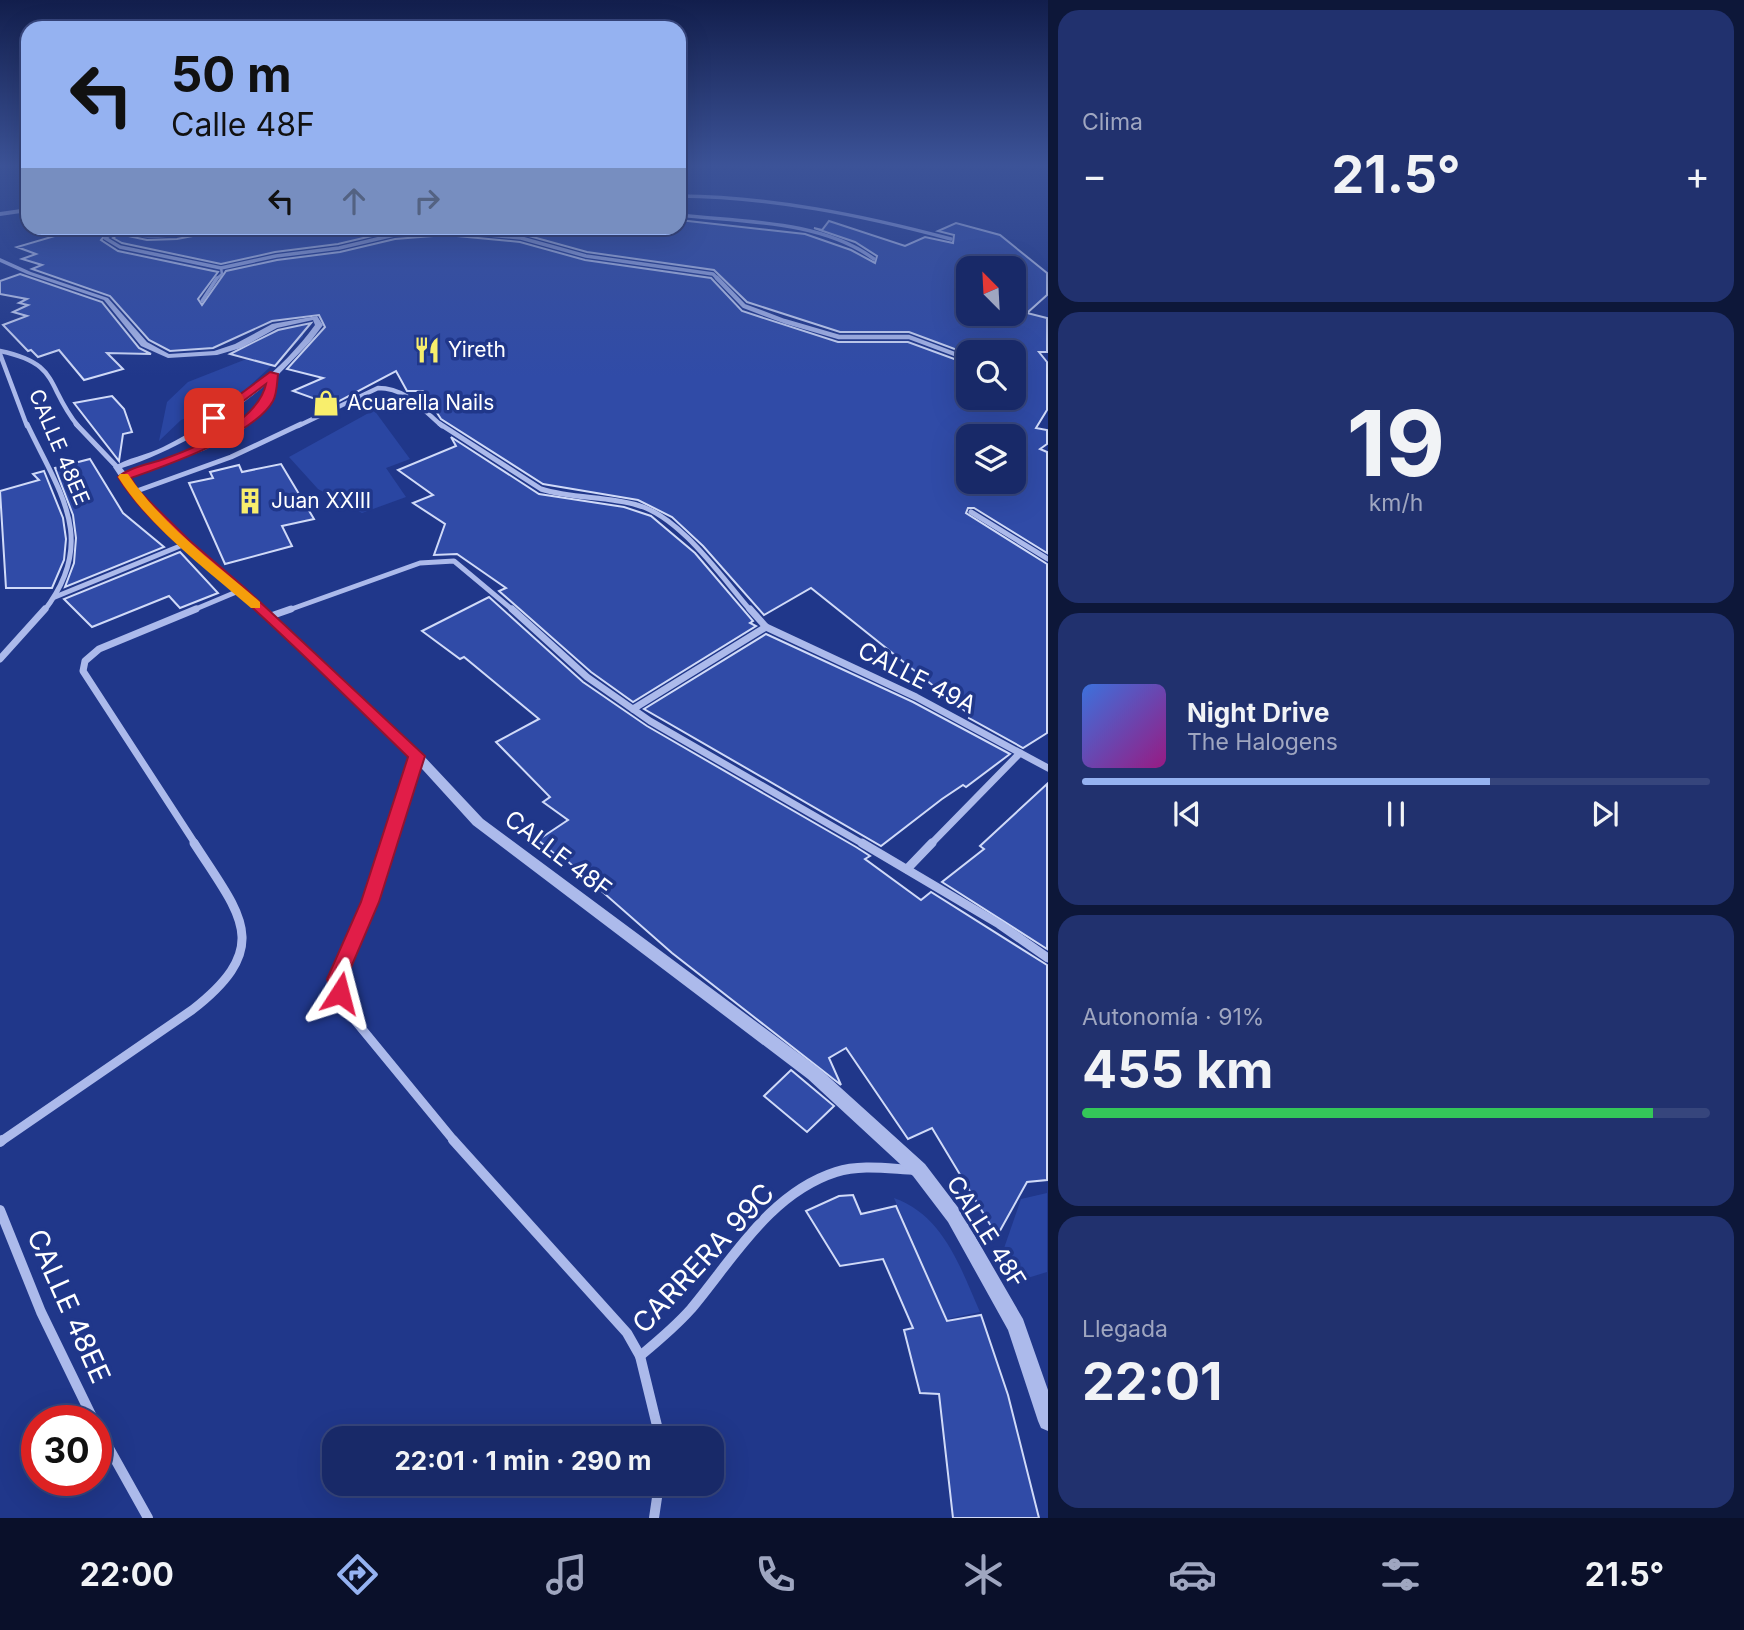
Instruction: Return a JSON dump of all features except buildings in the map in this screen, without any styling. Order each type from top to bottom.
[{"type":"street","points":[[109,235],[105,238],[120,247],[221,268],[276,256],[339,248],[390,235]]},
{"type":"street","points":[[131,235],[158,235]]},
{"type":"street","points":[[489,235],[521,238],[586,256],[713,274],[744,306],[784,321],[831,335],[909,337],[956,355]]},
{"type":"street","points":[[816,235],[844,242],[869,252],[874,258]]},
{"type":"street","points":[[936,235],[951,239]]},
{"type":"street","points":[[0,260],[29,274],[106,299],[144,344],[168,356],[214,353],[238,346],[275,326],[315,317],[318,325],[312,335],[274,374],[194,433],[121,472]]},
{"type":"street","points":[[202,301],[213,282],[222,274],[221,268]]},
{"type":"street","name":"CALLE 48F","points":[[0,352],[24,356],[43,366],[75,423],[121,472],[134,492],[185,544],[241,590],[417,756],[478,822],[814,1074],[919,1170],[954,1216],[1016,1326],[1048,1420]]},
{"type":"street","name":"CALLE 48EE","points":[[0,352],[29,431],[50,467],[68,513],[74,555],[65,580],[54,598],[0,659]]},
{"type":"street","points":[[121,472],[186,454],[247,422],[268,400],[274,374]]},
{"type":"street","points":[[134,492],[231,457],[378,388],[392,388],[405,394],[441,425],[541,489],[560,495],[638,505],[663,516],[766,627],[633,709]]},
{"type":"street","points":[[971,512],[1048,559]]},
{"type":"street","points":[[54,598],[185,544]]},
{"type":"street","points":[[268,617],[420,563],[454,561],[471,572],[587,677],[633,709],[999,924],[1048,958]]},
{"type":"street","points":[[0,1142],[191,1009],[224,980],[244,947],[242,922],[229,893],[83,671],[85,661],[99,649],[241,590]]},
{"type":"street","name":"CALLE 49A","points":[[766,627],[916,697],[1048,768]]},
{"type":"street","points":[[907,869],[1020,753]]},
{"type":"street","points":[[417,756],[370,902],[336,979],[344,1007],[461,1150],[627,1333],[640,1356],[657,1426]]},
{"type":"street","name":"CARRERA 99C","points":[[640,1356],[655,1346],[693,1307],[756,1228],[808,1182],[853,1170],[919,1170]]},
{"type":"street","name":"CALLE 48EE","points":[[0,1210],[46,1323],[86,1405]]},
{"type":"street","name":"CALLE 48EE","points":[[112,1453],[148,1518]]},
{"type":"street","points":[[654,1518],[657,1496]]},
{"type":"shaded area","points":[[303,332],[303,337],[232,402],[181,420],[159,441],[167,402],[188,382],[262,353]]},
{"type":"shaded area","points":[[374,410],[410,459],[386,468],[406,497],[362,513],[318,489],[289,457]]},
{"type":"shaded area","points":[[1047,1193],[1047,1272],[1021,1280],[1001,1257],[1021,1199]]},
{"type":"shaded area","points":[[894,1198],[911,1206],[938,1230],[957,1261],[980,1312],[947,1319]]},
{"type":"slow traffic","points":[[124,477],[134,492],[185,544],[256,605]]},
{"type":"place","name":"Yireth","points":[[427,350]]},
{"type":"place","name":"Acuarella Nails","points":[[326,403]]},
{"type":"place","name":"Juan XXIII","points":[[250,501]]},
{"type":"route","points":[[214,418],[274,374],[268,400],[260,412],[247,422],[174,459],[124,477],[134,492],[185,544],[241,590],[417,756],[370,902],[336,979],[340,993]]}]
